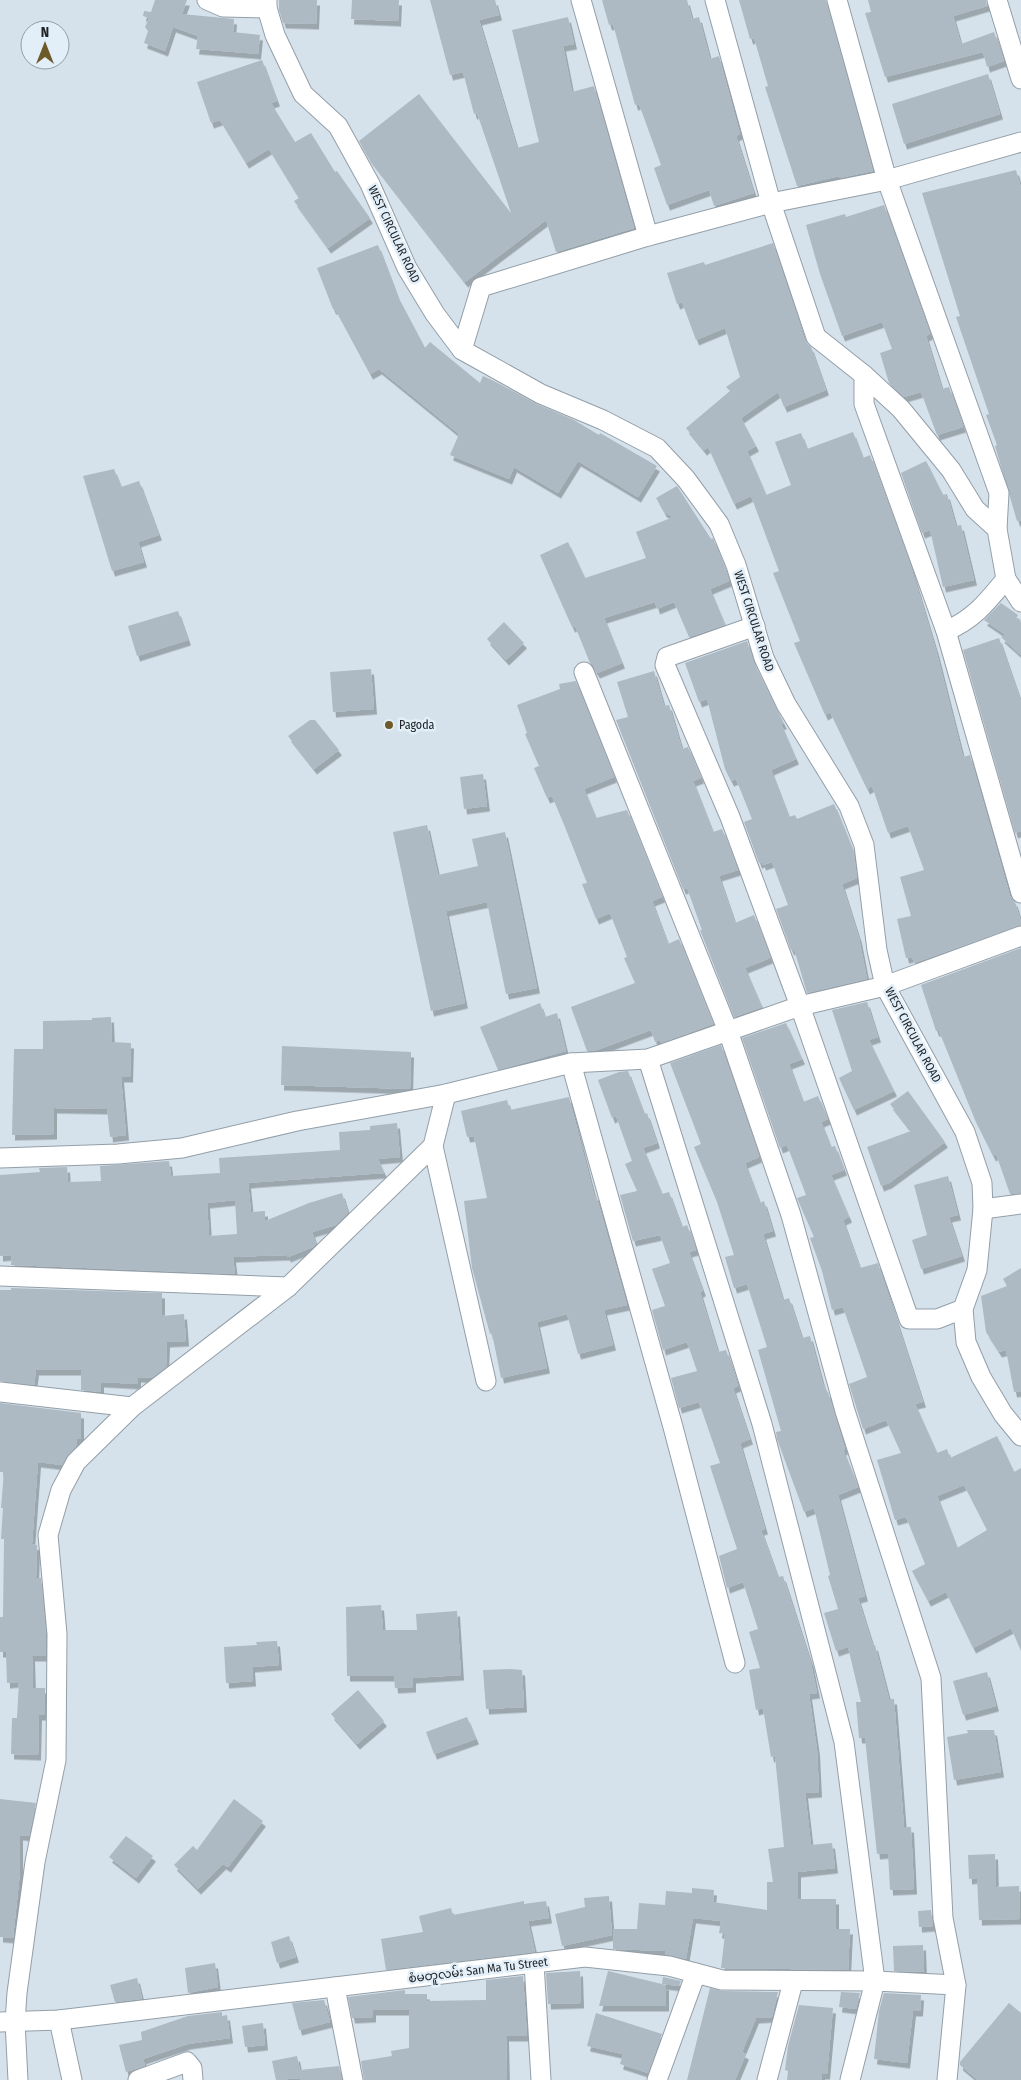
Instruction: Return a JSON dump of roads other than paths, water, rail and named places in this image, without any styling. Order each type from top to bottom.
[{"type":"street","points":[[207,0],[223,7],[267,4]]},
{"type":"street","points":[[581,0],[648,236]]},
{"type":"street","points":[[715,0],[771,203],[816,338],[864,375],[901,409],[951,470],[974,509],[998,530]]},
{"type":"street","points":[[837,0],[886,180],[999,493],[998,530],[1006,579],[1021,602]]},
{"type":"street","points":[[998,0],[1021,79]]},
{"type":"street","name":"WEST CIRCULAR ROAD","points":[[267,4],[275,35],[304,94],[338,126],[370,184],[407,268],[435,314],[462,350],[542,394],[603,420],[657,448],[686,479],[719,524],[736,565],[764,658],[786,704],[849,806],[864,844],[877,950],[885,986],[965,1132],[982,1183],[983,1209],[977,1270],[963,1309],[966,1342],[981,1377],[1003,1414],[1021,1436]]},
{"type":"street","points":[[462,350],[481,288],[648,236],[771,203],[886,180],[1021,142]]},
{"type":"street","points":[[864,375],[864,404],[946,631],[1021,893]]},
{"type":"street","points":[[946,631],[964,623],[982,608],[1006,579]]},
{"type":"street","points":[[755,626],[668,657],[665,665],[730,817],[800,1006],[909,1318],[937,1318],[963,1309]]},
{"type":"street","points":[[584,672],[728,1031],[791,1215],[845,1411],[931,1678],[943,1918],[956,1985],[948,2080]]},
{"type":"street","points":[[0,1158],[118,1154],[182,1148],[297,1121],[446,1094],[571,1063],[648,1059],[800,1006],[885,986],[1021,936]]},
{"type":"street","points":[[648,1059],[762,1424],[844,1742],[875,1981],[850,2080]]},
{"type":"street","points":[[571,1063],[670,1418],[735,1664]]},
{"type":"street","points":[[446,1094],[433,1146],[486,1380]]},
{"type":"street","points":[[18,2080],[7,2022],[34,1862],[56,1760],[58,1634],[48,1535],[61,1490],[76,1462],[132,1407],[288,1287],[433,1146]]},
{"type":"street","points":[[983,1209],[1021,1204]]},
{"type":"street","points":[[0,1276],[288,1287]]},
{"type":"street","points":[[0,1392],[132,1407]]},
{"type":"street","name":"စံမတူလမ်း San Ma Tu Street","points":[[7,2022],[59,2020],[585,1958],[669,1966],[722,1980],[793,1982],[875,1981],[956,1985]]},
{"type":"street","points":[[534,1964],[541,2080]]},
{"type":"street","points":[[657,2080],[696,1973]]},
{"type":"street","points":[[767,2080],[793,1982]]},
{"type":"street","points":[[335,1987],[353,2080]]},
{"type":"street","points":[[59,2020],[72,2080]]},
{"type":"street","points":[[138,2080],[187,2062],[192,2068],[193,2080]]},
{"type":"place","name":"Pagoda","points":[[389,725]]}]
